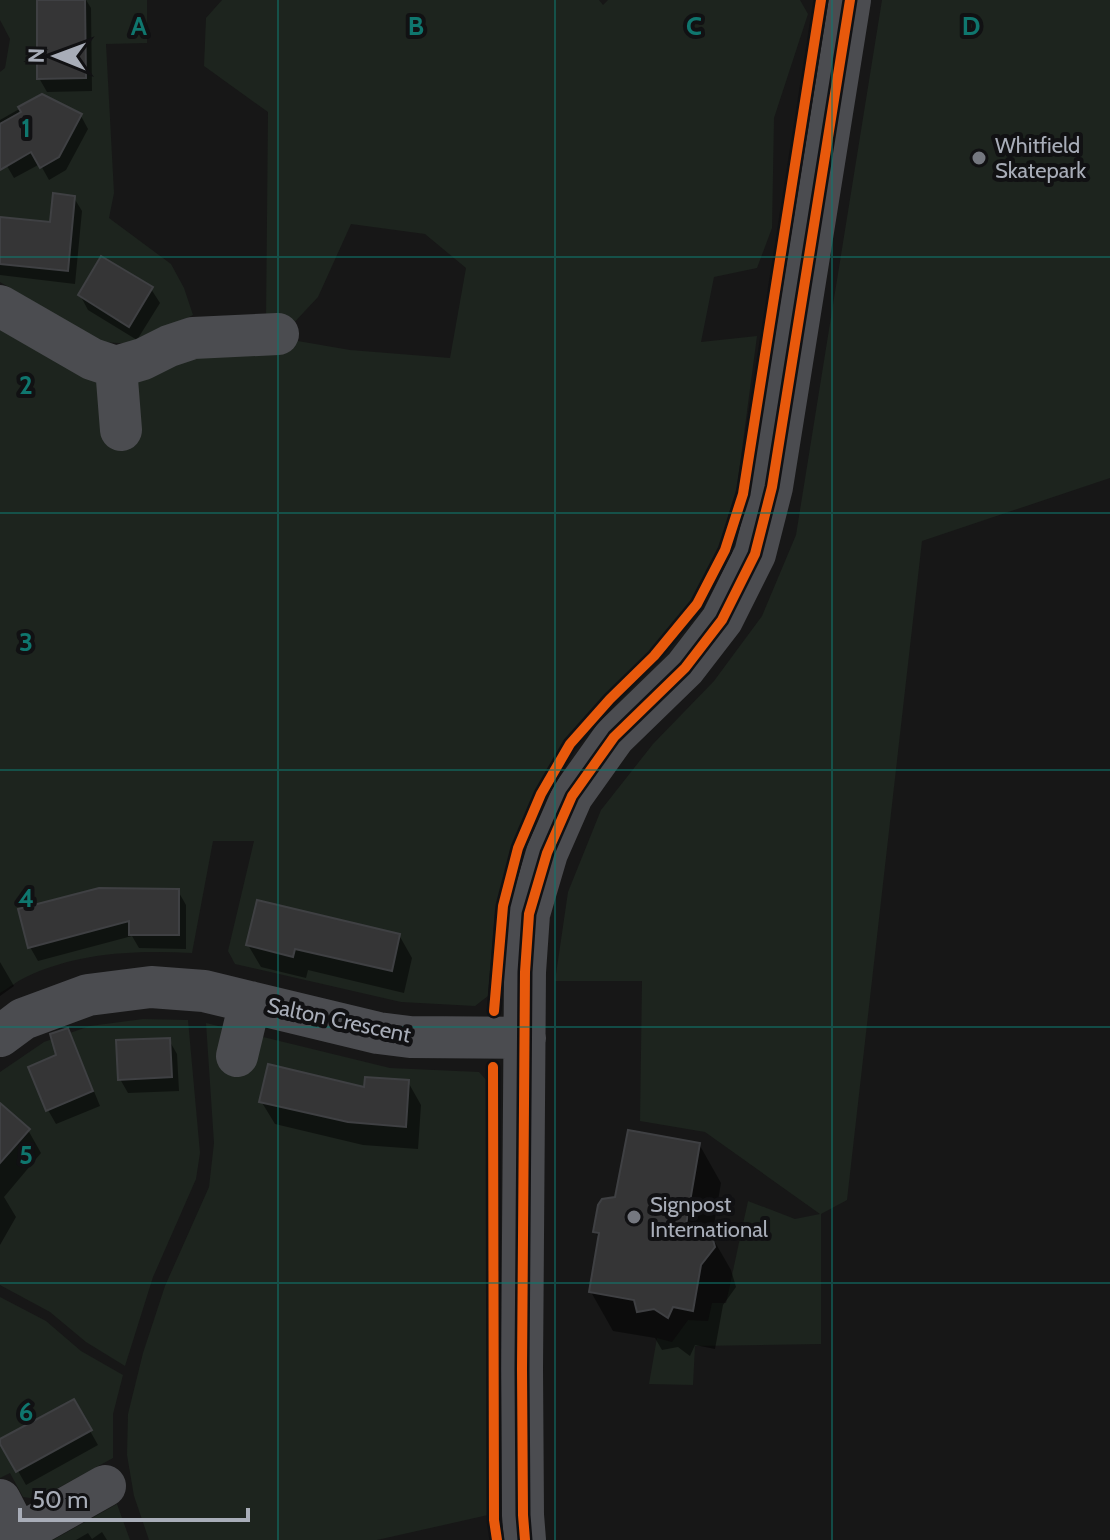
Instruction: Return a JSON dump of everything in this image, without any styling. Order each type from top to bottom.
[{"type":"street","points":[[525,1540],[522,1369],[525,972],[529,914],[547,853],[572,796],[614,737],[685,668],[722,620],[755,554],[772,487],[850,0]]},
{"type":"street","points":[[0,306],[92,359],[116,367],[193,338],[278,334]]},
{"type":"street","points":[[116,367],[121,430]]},
{"type":"street","name":"Salton Crescent","points":[[0,1036],[23,1019],[88,995],[151,987],[204,991],[399,1036],[525,1038]]},
{"type":"street","name":"Salton Crescent","points":[[237,1056],[250,1002]]},
{"type":"street","points":[[9,1525],[105,1486]]},
{"type":"shaded area","points":[[0,0],[147,0],[147,43],[106,44],[114,193],[109,218],[171,264],[184,288],[193,315],[134,344],[102,342],[0,282],[0,72],[5,68],[10,39],[0,20]]},
{"type":"shaded area","points":[[222,0],[599,0],[603,5],[608,0],[800,0],[808,14],[774,118],[772,228],[757,268],[714,277],[701,342],[757,336],[737,487],[718,550],[690,602],[651,651],[564,741],[536,791],[513,847],[495,910],[488,996],[475,1006],[401,1002],[235,964],[228,951],[254,841],[213,841],[192,953],[108,954],[66,962],[23,979],[0,993],[0,320],[132,386],[145,367],[292,340],[350,350],[450,358],[466,268],[425,234],[351,224],[318,297],[289,328],[266,322],[268,112],[204,66],[206,18]]},
{"type":"shaded area","points":[[882,0],[1110,0],[1110,478],[922,541],[847,1200],[821,1214],[821,1344],[695,1346],[693,1385],[649,1384],[657,1338],[672,1342],[688,1320],[708,1321],[712,1303],[726,1303],[748,1201],[795,1219],[820,1214],[705,1132],[640,1121],[642,981],[555,981],[568,892],[601,810],[653,744],[714,681],[762,616],[796,535]]},
{"type":"shaded area","points":[[143,1019],[188,1020],[200,1153],[196,1179],[153,1277],[125,1366],[86,1342],[50,1312],[0,1285],[0,1072],[44,1042],[90,1026]]},
{"type":"shaded area","points":[[206,1023],[390,1068],[479,1072],[489,1083],[488,1515],[377,1540],[149,1540],[134,1496],[127,1455],[128,1414],[143,1353],[165,1286],[209,1187],[214,1143]]},
{"type":"shaded area","points":[[0,1297],[46,1321],[81,1351],[123,1375],[113,1414],[113,1458],[38,1499],[23,1497],[10,1473],[0,1478]]},
{"type":"shaded area","points":[[117,1504],[130,1540],[53,1540]]},
{"type":"building","points":[[37,0],[85,0],[86,78],[37,79]]},
{"type":"building","points":[[42,94],[82,114],[59,157],[40,168],[31,152],[0,170],[0,124],[21,112],[18,107]]},
{"type":"building","points":[[53,193],[75,196],[68,271],[0,264],[0,217],[50,222]]},
{"type":"building","points":[[101,256],[153,287],[129,327],[78,295]]},
{"type":"building","points":[[99,888],[179,889],[179,935],[129,935],[129,921],[28,948],[18,909]]},
{"type":"building","points":[[257,900],[400,934],[392,971],[295,949],[293,957],[246,945]]},
{"type":"building","points":[[68,1028],[93,1091],[46,1111],[28,1067],[56,1055],[50,1034]]},
{"type":"building","points":[[170,1038],[172,1077],[118,1080],[116,1040]]},
{"type":"building","points":[[268,1064],[364,1087],[365,1077],[409,1080],[406,1127],[348,1122],[259,1102]]},
{"type":"building","points":[[0,1103],[30,1129],[0,1163]]},
{"type":"building","name":"Signpost International","points":[[628,1130],[700,1143],[686,1225],[710,1229],[715,1247],[701,1265],[693,1311],[673,1307],[668,1318],[654,1309],[637,1312],[634,1300],[589,1292],[599,1233],[593,1232],[598,1205],[602,1199],[615,1197]]},
{"type":"building","points":[[74,1399],[92,1430],[16,1472],[0,1439]]},
{"type":"cycle path","points":[[494,1011],[503,906],[518,848],[541,794],[570,744],[654,656],[697,604],[725,550],[743,494],[821,0]]},
{"type":"cycle path","points":[[525,1540],[522,1369],[525,972],[529,914],[547,853],[572,796],[614,737],[685,668],[722,620],[755,554],[772,487],[850,0]]},
{"type":"cycle path","points":[[493,1067],[494,1520],[497,1540]]},
{"type":"place","name":"Whitfield Skatepark","points":[[979,158]]},
{"type":"place","name":"Signpost International","points":[[634,1217]]}]
